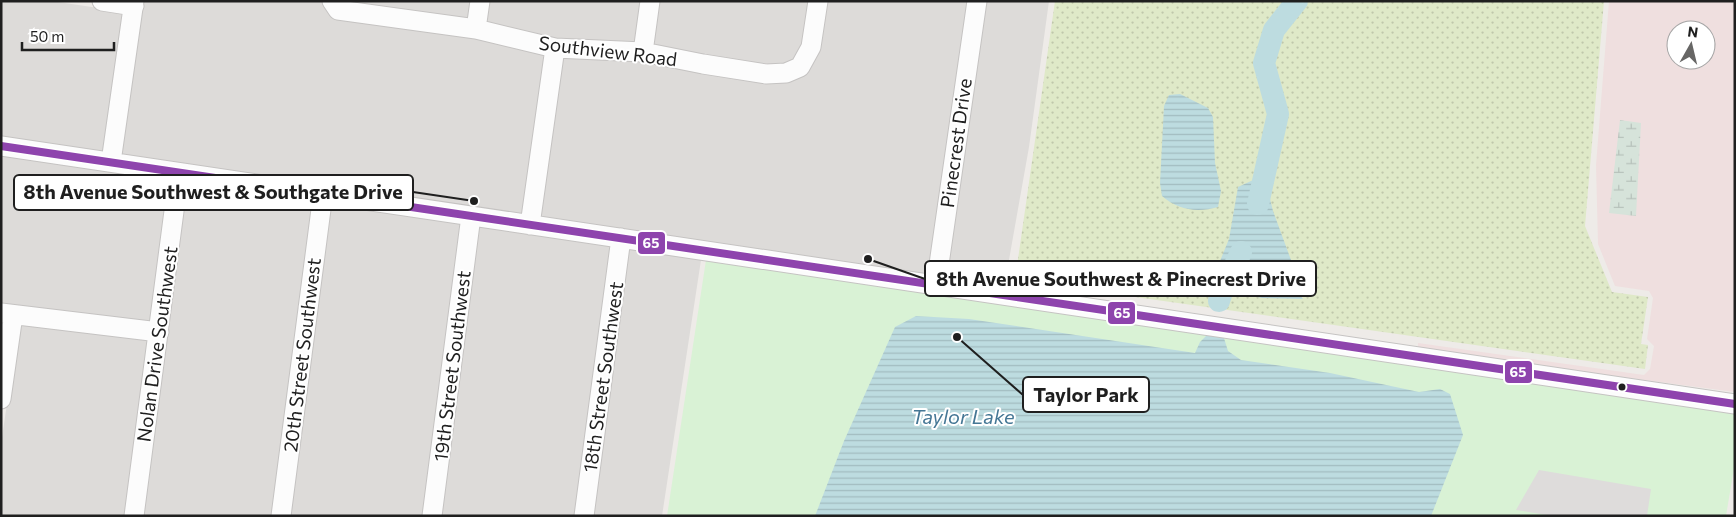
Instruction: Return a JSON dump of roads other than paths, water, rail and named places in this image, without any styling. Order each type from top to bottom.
[{"type":"street","points":[[102,1],[134,4],[111,162]]},
{"type":"street","name":"Southview Road","points":[[332,1],[338,10],[476,29],[554,48],[643,52],[766,74],[786,73],[800,67],[811,47],[818,1]]},
{"type":"street","points":[[476,29],[480,1]]},
{"type":"street","points":[[643,52],[650,1]]},
{"type":"street","name":"Pinecrest Drive","points":[[936,285],[977,1]]},
{"type":"street","points":[[530,225],[554,48]]},
{"type":"street","points":[[1,146],[1735,404]]},
{"type":"street","name":"Nolan Drive Southwest","points":[[134,516],[179,172]]},
{"type":"street","name":"20th Street Southwest","points":[[281,516],[324,194]]},
{"type":"street","name":"19th Street Southwest","points":[[432,516],[471,216]]},
{"type":"street","name":"18th Street Southwest","points":[[584,516],[621,238]]},
{"type":"street","points":[[1,399],[7,314],[159,332]]},
{"type":"water","points":[[1180,94],[1208,108],[1213,117],[1215,163],[1221,191],[1218,207],[1203,210],[1188,209],[1168,201],[1162,196],[1160,183],[1164,106],[1169,95]]},
{"type":"water","points":[[1264,175],[1273,211],[1291,260],[1288,280],[1303,299],[1262,298],[1234,292],[1232,284],[1218,266],[1229,239],[1238,187]]},
{"type":"water","name":"Taylor Lake","points":[[916,316],[969,319],[1195,353],[1200,342],[1209,333],[1223,335],[1228,351],[1241,360],[1330,373],[1419,392],[1440,389],[1450,394],[1463,435],[1431,516],[815,516],[844,441],[895,327]]},
{"type":"waterway","points":[[1258,204],[1278,114],[1264,63],[1274,30],[1297,1]]},
{"type":"waterway","points":[[1219,301],[1241,252]]},
{"type":"place","name":"8th Avenue Southwest & Southgate Drive","points":[[474,201]]},
{"type":"place","name":"8th Avenue Southwest & Pinecrest Drive","points":[[868,259]]},
{"type":"place","name":"Taylor Park","points":[[957,337]]}]
